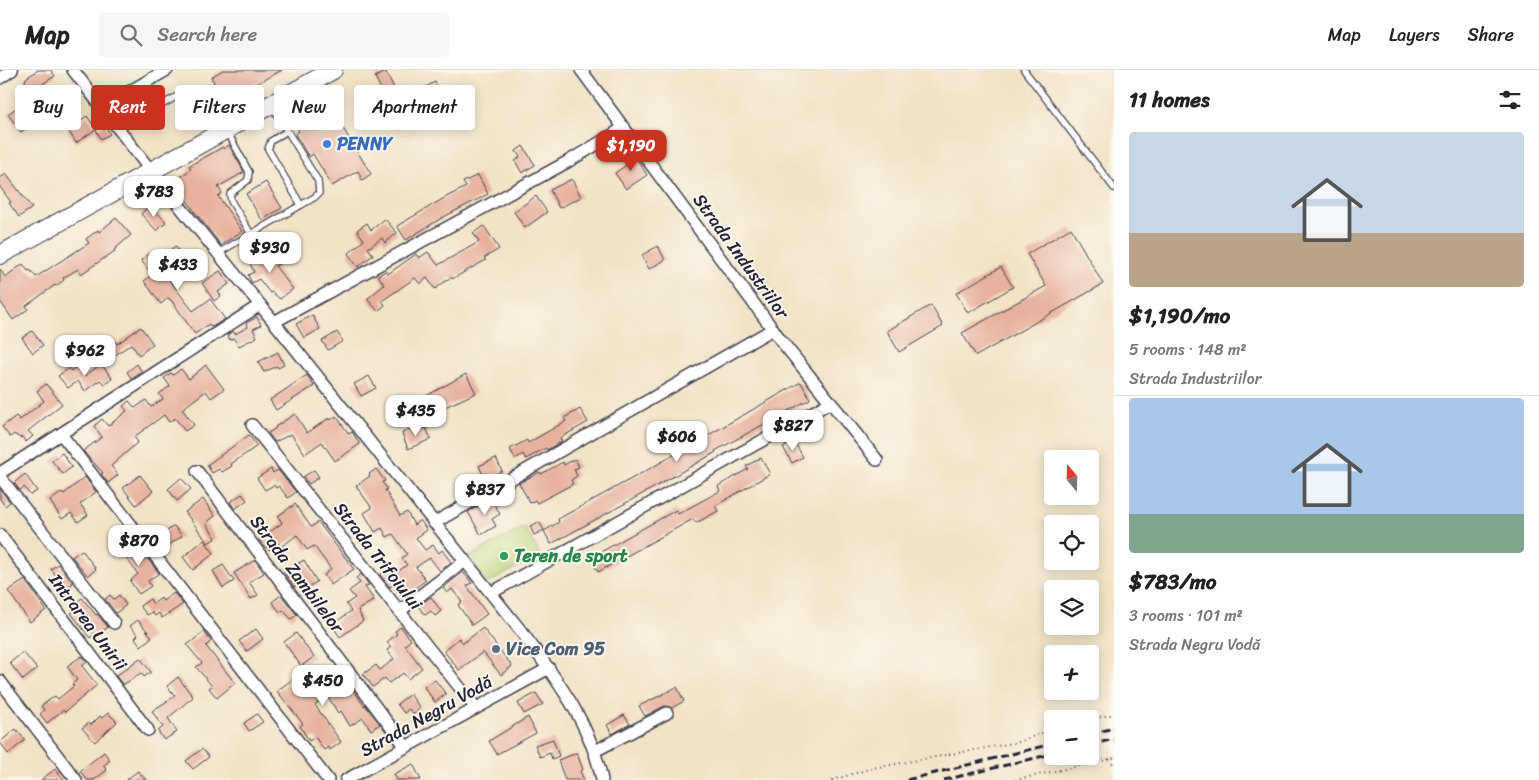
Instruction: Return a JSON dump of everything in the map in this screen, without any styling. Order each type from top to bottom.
[{"type":"main road","points":[[264,108],[333,70]]},
{"type":"main road","points":[[0,255],[226,130]]},
{"type":"street","points":[[0,78],[12,70]]},
{"type":"street","points":[[74,70],[91,92]]},
{"type":"street","points":[[141,85],[167,70]]},
{"type":"street","name":"Strada Industriilor","points":[[581,70],[773,329],[877,460]]},
{"type":"street","points":[[274,322],[589,150],[624,126]]},
{"type":"street","points":[[120,130],[549,668],[581,721],[595,751],[602,780]]},
{"type":"street","points":[[114,623],[0,475],[260,305]]},
{"type":"street","points":[[434,523],[773,329]]},
{"type":"street","points":[[490,593],[831,402]]},
{"type":"street","name":"Strada Trifoiului","points":[[252,425],[476,708]]},
{"type":"street","points":[[61,434],[328,780]]},
{"type":"street","name":"Strada Zambilelor","points":[[197,471],[406,747]]},
{"type":"street","name":"Intrarea Unirii","points":[[0,535],[148,730]]},
{"type":"street","points":[[400,611],[465,561]]},
{"type":"street","name":"Strada Negru Vodă","points":[[346,780],[549,668]]},
{"type":"street","points":[[0,681],[76,780]]},
{"type":"street","points":[[595,751],[667,713]]},
{"type":"lane","points":[[1024,70],[1114,188]]},
{"type":"lane","points":[[218,253],[319,193],[318,181],[271,104]]},
{"type":"lane","points":[[226,130],[249,172],[248,180],[230,194],[231,201],[251,234]]},
{"type":"lane","points":[[288,131],[271,141],[268,149],[301,205]]},
{"type":"path","points":[[1099,717],[1114,714]]},
{"type":"path","points":[[832,780],[873,768],[1019,742],[1044,733]]},
{"type":"path","points":[[1016,780],[1114,758]]},
{"type":"path","points":[[1108,759],[1114,765]]},
{"type":"green space","name":"Teren de sport","points":[[525,527],[540,555],[488,583],[468,557]]},
{"type":"building","points":[[38,70],[51,70],[55,76],[41,85],[21,85],[26,81],[25,79]]},
{"type":"building","points":[[223,70],[282,70],[254,85],[215,85],[211,77]]},
{"type":"building","points":[[386,72],[392,85],[379,85],[375,77]]},
{"type":"building","points":[[15,109],[15,124],[8,114]]},
{"type":"building","points":[[87,116],[91,122],[91,130],[95,130],[76,143],[68,130],[81,130],[81,120]]},
{"type":"building","points":[[96,130],[108,130],[110,134],[101,139]]},
{"type":"building","name":"PENNY","points":[[344,130],[371,174],[362,180],[358,171],[332,186],[313,154],[309,157],[295,134],[299,131]]},
{"type":"building","points":[[229,145],[244,172],[218,187],[222,193],[218,196],[242,231],[221,245],[174,182],[191,169],[189,166]]},
{"type":"building","points":[[523,146],[535,165],[522,173],[515,161],[520,157],[516,151]]},
{"type":"building","points":[[633,153],[647,175],[626,189],[615,173],[628,164],[624,159]]},
{"type":"building","points":[[6,174],[32,208],[19,217],[0,187],[0,178]]},
{"type":"building","points":[[478,175],[488,194],[440,219],[406,240],[397,226],[466,187],[463,182]]},
{"type":"building","points":[[572,179],[581,197],[559,208],[550,190]]},
{"type":"building","points":[[266,182],[282,208],[262,220],[246,194]]},
{"type":"building","points":[[536,196],[547,212],[525,228],[514,212]]},
{"type":"building","points":[[150,205],[166,222],[157,231],[141,214]]},
{"type":"building","points":[[116,218],[131,235],[115,251],[81,274],[78,269],[63,278],[64,280],[26,306],[28,309],[13,320],[0,301],[0,269],[5,277],[23,264],[36,277],[89,243],[86,239],[98,230],[99,232]]},
{"type":"building","points":[[385,219],[397,233],[385,243],[382,238],[368,248],[373,255],[358,267],[348,254],[364,240],[357,230],[367,223],[371,230]]},
{"type":"building","points":[[484,226],[499,249],[484,258],[486,260],[452,279],[451,277],[435,289],[427,278],[420,284],[415,278],[382,301],[385,305],[378,311],[367,299],[384,285],[378,275],[386,271],[388,274],[416,254],[419,258],[428,252],[438,265],[479,242],[473,233]]},
{"type":"building","points":[[1071,228],[1103,284],[976,356],[962,333],[1046,286],[1027,254]]},
{"type":"building","points":[[175,246],[186,260],[166,276],[193,311],[210,299],[225,319],[212,327],[209,324],[195,334],[171,300],[168,298],[161,304],[144,281],[152,275],[141,260],[149,254],[156,262]]},
{"type":"building","points":[[658,246],[665,260],[649,269],[642,255]]},
{"type":"building","points":[[274,248],[282,262],[275,266],[293,289],[280,299],[272,292],[270,293],[259,279],[252,283],[248,275],[254,272],[249,261]]},
{"type":"building","points":[[1001,267],[1013,287],[968,313],[956,293]]},
{"type":"building","points":[[220,271],[229,284],[218,292],[221,296],[214,301],[202,283]]},
{"type":"building","points":[[931,305],[943,326],[899,352],[887,331]]},
{"type":"building","points":[[312,315],[320,329],[304,338],[296,324]]},
{"type":"building","points":[[257,317],[261,325],[253,329],[257,337],[239,346],[233,338],[230,340],[227,335],[233,331],[235,334],[248,327],[246,323]]},
{"type":"building","points":[[141,327],[153,344],[139,355],[131,344],[104,363],[96,352],[113,339],[117,344]]},
{"type":"building","points":[[32,331],[43,345],[33,353],[22,338]]},
{"type":"building","points":[[337,332],[343,341],[328,350],[322,341]]},
{"type":"building","points":[[278,352],[284,365],[264,372],[258,362]]},
{"type":"building","points":[[101,364],[112,378],[104,384],[100,380],[85,391],[78,381],[68,388],[58,376],[69,368],[71,371],[77,366],[85,376]]},
{"type":"building","points":[[137,364],[142,372],[132,379],[127,372]]},
{"type":"building","points":[[206,365],[224,389],[211,398],[206,391],[182,409],[194,425],[185,431],[175,418],[169,422],[164,415],[134,437],[138,442],[111,466],[118,475],[108,483],[101,474],[103,473],[83,451],[102,437],[94,426],[102,419],[108,426],[127,411],[123,406],[129,401],[135,408],[146,400],[151,407],[163,399],[159,394],[170,386],[164,378],[171,373],[173,375],[181,369],[189,379]]},
{"type":"building","points":[[466,374],[476,393],[436,411],[428,395]]},
{"type":"building","points":[[307,375],[314,386],[276,410],[270,400]]},
{"type":"building","points":[[369,376],[376,388],[361,396],[354,384]]},
{"type":"building","points":[[801,382],[810,399],[551,544],[544,531],[559,522],[558,519]]},
{"type":"building","points":[[46,384],[62,404],[28,431],[33,436],[26,442],[22,437],[20,438],[14,434],[10,437],[2,427],[16,416],[20,420],[44,401],[37,391]]},
{"type":"building","points":[[580,409],[588,422],[560,438],[562,441],[547,450],[546,448],[526,459],[523,454],[515,459],[510,449],[527,440],[528,443],[566,421],[564,418]]},
{"type":"building","points":[[295,414],[307,433],[329,418],[330,420],[336,416],[349,434],[352,432],[360,444],[335,461],[322,442],[305,454],[291,434],[275,442],[268,433]]},
{"type":"building","points":[[418,426],[420,430],[426,428],[431,439],[408,449],[402,433]]},
{"type":"building","points":[[249,435],[257,446],[222,472],[219,469],[212,473],[207,465]]},
{"type":"building","points":[[794,441],[803,457],[792,463],[783,447]]},
{"type":"building","points":[[62,453],[72,467],[63,474],[52,461]]},
{"type":"building","points":[[496,458],[502,471],[485,479],[479,466]]},
{"type":"building","points":[[761,458],[770,474],[715,506],[718,511],[696,523],[693,519],[598,572],[590,558],[676,510],[678,514],[720,491],[718,486],[748,469],[746,466]]},
{"type":"building","points":[[575,459],[579,467],[574,469],[577,476],[571,480],[573,484],[537,503],[535,500],[530,503],[519,483],[563,462],[564,465]]},
{"type":"building","points":[[271,469],[273,473],[278,470],[296,492],[288,498],[279,486],[276,488],[274,485],[265,490],[257,478]]},
{"type":"building","points":[[376,469],[385,481],[382,482],[387,489],[385,490],[400,516],[407,512],[414,525],[420,520],[427,530],[416,538],[425,550],[433,545],[439,553],[442,550],[451,562],[440,571],[430,558],[416,567],[426,580],[404,596],[395,584],[390,587],[380,575],[388,569],[393,575],[407,565],[402,558],[407,554],[393,534],[387,537],[382,528],[375,532],[364,513],[372,508],[356,486]]},
{"type":"building","points":[[314,470],[319,477],[309,484],[303,477]]},
{"type":"building","points":[[25,474],[37,491],[30,495],[24,487],[20,490],[14,483]]},
{"type":"building","points":[[140,475],[153,491],[136,505],[123,488]]},
{"type":"building","points":[[85,477],[96,492],[80,504],[88,515],[78,522],[71,513],[62,519],[50,501],[62,492],[64,494]]},
{"type":"building","points":[[181,478],[191,489],[177,501],[168,489]]},
{"type":"building","points":[[0,489],[10,502],[5,506],[0,499]]},
{"type":"building","points":[[242,494],[247,500],[235,509],[230,502]]},
{"type":"building","points":[[203,499],[215,516],[206,523],[216,538],[208,543],[185,512]]},
{"type":"building","points":[[491,499],[500,514],[492,519],[496,526],[481,535],[468,512]]},
{"type":"building","points":[[295,504],[311,527],[318,522],[354,569],[331,585],[324,575],[331,569],[314,546],[307,550],[297,535],[281,547],[278,543],[269,550],[259,540],[282,523],[278,516]]},
{"type":"building","points":[[539,522],[544,530],[534,535],[530,526]]},
{"type":"building","points":[[174,526],[182,536],[162,550],[154,540]]},
{"type":"building","points":[[133,540],[159,573],[148,581],[151,586],[139,594],[130,581],[138,574],[120,550]]},
{"type":"building","points":[[204,540],[214,553],[193,570],[183,557]]},
{"type":"building","points":[[82,550],[96,569],[88,576],[72,557]]},
{"type":"building","points":[[255,560],[264,573],[249,582],[258,595],[251,599],[234,573]]},
{"type":"building","points":[[304,560],[317,582],[307,588],[303,581],[294,587],[284,572]]},
{"type":"building","points":[[58,564],[73,583],[66,588],[51,569]]},
{"type":"building","points":[[223,565],[234,581],[223,588],[213,571]]},
{"type":"building","points":[[463,572],[472,583],[467,586],[487,614],[472,625],[458,605],[462,602],[452,589],[447,593],[443,588]]},
{"type":"building","points":[[361,574],[369,585],[365,587],[374,600],[358,610],[363,621],[340,637],[332,625],[351,611],[346,604],[355,598],[349,591],[360,583],[356,578]]},
{"type":"building","points":[[25,580],[46,610],[30,622],[8,591]]},
{"type":"building","points":[[174,593],[183,604],[162,618],[159,613],[155,616],[152,612],[147,615],[140,606],[150,599],[153,604],[161,598],[163,601]]},
{"type":"building","points":[[110,595],[114,599],[119,595],[126,605],[116,613],[105,599]]},
{"type":"building","points":[[281,595],[297,615],[291,619],[283,610],[280,612],[272,602]]},
{"type":"building","points":[[431,597],[441,611],[435,616],[431,611],[425,615],[418,606]]},
{"type":"building","points":[[82,598],[108,627],[97,636],[95,633],[90,638],[71,613],[74,611],[70,607]]},
{"type":"building","points":[[138,620],[152,637],[141,646],[135,638],[138,635],[130,626]]},
{"type":"building","points":[[401,627],[411,640],[405,645],[422,668],[408,679],[403,673],[389,683],[385,678],[373,687],[363,674],[376,665],[380,670],[394,659],[387,650],[391,647],[387,642],[397,634],[395,631]]},
{"type":"building","points":[[483,628],[512,666],[501,675],[483,652],[459,670],[444,651],[459,638],[463,643]]},
{"type":"building","points":[[256,629],[263,639],[247,651],[239,641]]},
{"type":"building","points":[[204,632],[211,641],[206,646],[235,683],[217,698],[209,688],[212,686],[196,667],[202,663],[187,645]]},
{"type":"building","points":[[296,633],[314,657],[301,666],[284,642]]},
{"type":"building","points":[[23,652],[37,669],[23,680],[10,663]]},
{"type":"building","points":[[82,656],[87,662],[82,666],[97,685],[65,712],[63,710],[47,723],[40,714],[44,710],[41,706],[55,696],[58,699],[74,686],[72,684],[77,680],[67,666]]},
{"type":"building","points":[[140,658],[151,672],[144,677],[141,673],[123,685],[116,676]]},
{"type":"building","points":[[333,667],[339,674],[329,682],[340,695],[352,688],[364,706],[380,724],[371,730],[363,718],[350,726],[341,711],[338,713],[327,695],[315,705],[341,742],[330,750],[328,747],[324,750],[315,737],[309,741],[300,726],[303,724],[277,691],[302,672],[312,685]]},
{"type":"building","points":[[178,677],[193,697],[168,718],[177,732],[164,740],[158,731],[163,727],[152,711],[175,696],[167,686]]},
{"type":"building","points":[[435,680],[446,694],[435,702],[424,687]]},
{"type":"building","points":[[677,687],[684,701],[672,708],[664,706],[645,716],[639,706]]},
{"type":"building","points":[[536,693],[543,704],[524,714],[518,703]]},
{"type":"building","points":[[410,694],[420,708],[413,714],[409,709],[404,713],[397,704]]},
{"type":"building","points":[[108,713],[117,722],[95,742],[82,728],[89,723],[91,725],[100,716],[102,718]]},
{"type":"building","points":[[257,714],[263,722],[249,731],[244,723]]},
{"type":"building","points":[[624,715],[630,724],[612,734],[607,725]]},
{"type":"building","points":[[528,717],[536,733],[497,754],[489,741]]},
{"type":"building","points":[[16,729],[25,740],[8,754],[0,742]]},
{"type":"building","points":[[553,739],[559,756],[552,759],[550,753],[540,757],[535,745]]},
{"type":"building","points":[[202,749],[209,757],[193,769],[186,761]]},
{"type":"building","points":[[104,752],[110,760],[103,766],[107,770],[94,780],[87,780],[80,771]]},
{"type":"building","points":[[577,753],[583,770],[580,771],[584,780],[565,780],[558,760]]},
{"type":"building","points":[[413,764],[421,780],[397,780],[394,774]]},
{"type":"building","points":[[55,769],[64,780],[41,780]]},
{"type":"building","points":[[138,771],[146,780],[126,780]]},
{"type":"railway","points":[[1099,732],[1114,728]]},
{"type":"railway","points":[[1099,743],[1114,739]]},
{"type":"railway","points":[[907,780],[1044,746]]},
{"type":"railway","points":[[944,780],[1044,756]]},
{"type":"place","name":"PENNY","points":[[327,144]]},
{"type":"place","name":"Teren de sport","points":[[504,556]]},
{"type":"place","name":"Vice Com 95","points":[[496,649]]}]
